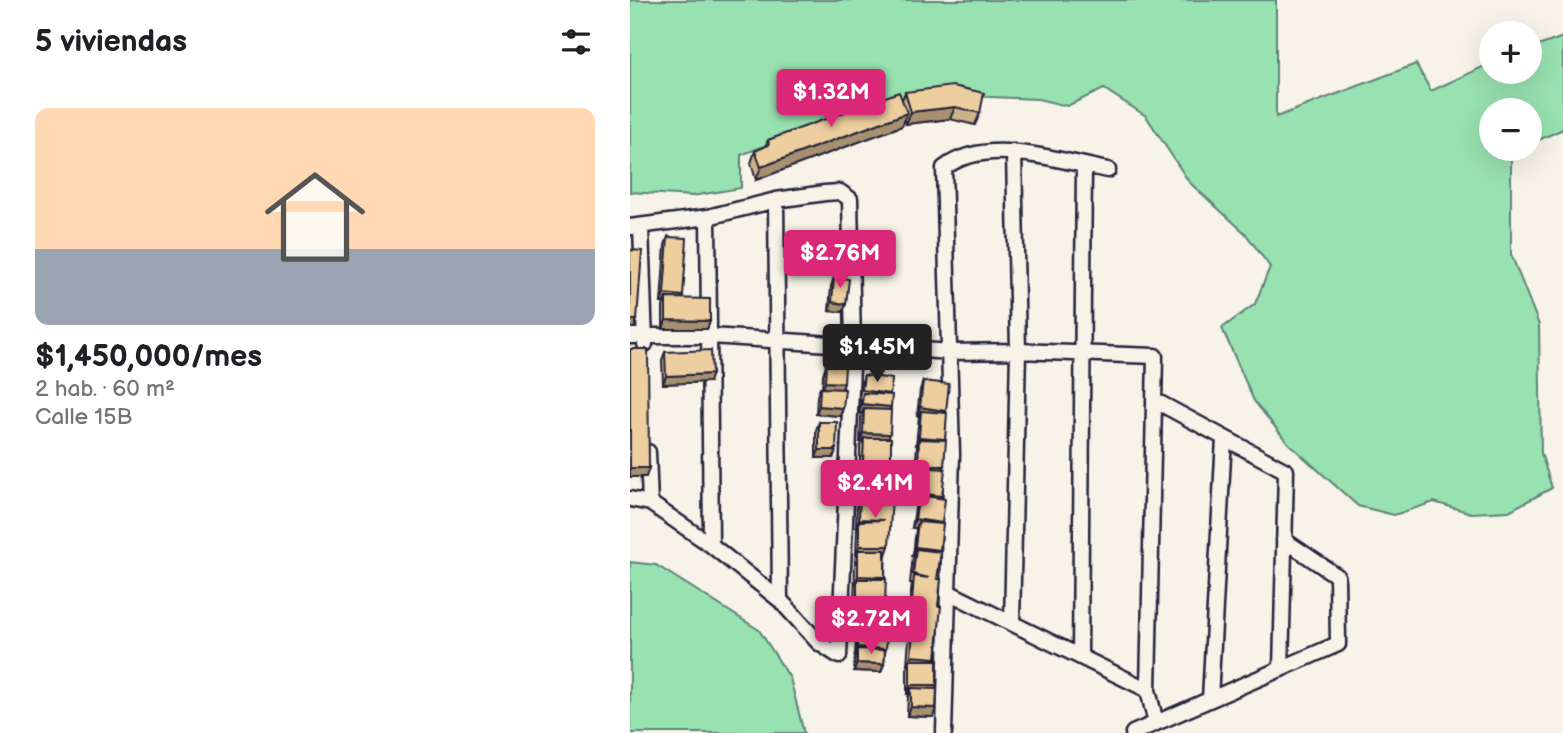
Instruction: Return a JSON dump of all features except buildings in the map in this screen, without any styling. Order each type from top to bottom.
[{"type":"street","points":[[944,733],[952,454],[944,168],[956,159],[995,150],[1108,170]]},
{"type":"street","points":[[1012,623],[1018,351],[1014,152]]},
{"type":"street","points":[[1080,656],[1084,165]]},
{"type":"street","points":[[630,499],[650,503],[711,545],[780,600],[819,643],[839,656],[853,345],[850,198],[841,192],[776,200],[708,216],[636,226],[637,336],[645,364]]},
{"type":"street","points":[[776,200],[780,600]]},
{"type":"street","points":[[708,216],[711,545]]},
{"type":"street","points":[[637,336],[710,336],[951,352],[1083,352],[1154,356],[1148,690],[1156,723]]},
{"type":"street","points":[[1154,400],[1286,471],[1281,669]]},
{"type":"street","points":[[648,433],[650,503]]},
{"type":"street","points":[[1210,699],[1224,438]]},
{"type":"street","points":[[1133,733],[1338,643],[1337,576],[1284,540]]},
{"type":"street","points":[[950,593],[1148,690]]},
{"type":"green space","points":[[630,0],[1276,0],[1276,117],[1416,64],[1431,91],[1479,69],[1479,84],[1542,84],[1542,45],[1563,37],[1563,129],[1542,139],[1542,98],[1479,98],[1479,161],[1511,161],[1511,254],[1539,325],[1541,453],[1552,488],[1509,511],[1471,513],[1434,502],[1394,515],[1358,506],[1288,443],[1254,401],[1222,328],[1255,304],[1270,267],[1245,233],[1189,182],[1146,116],[1104,89],[1067,106],[1038,99],[919,94],[872,104],[741,155],[741,188],[692,196],[630,192]]},
{"type":"green space","points":[[630,562],[656,565],[759,630],[790,678],[804,733],[630,733]]}]
